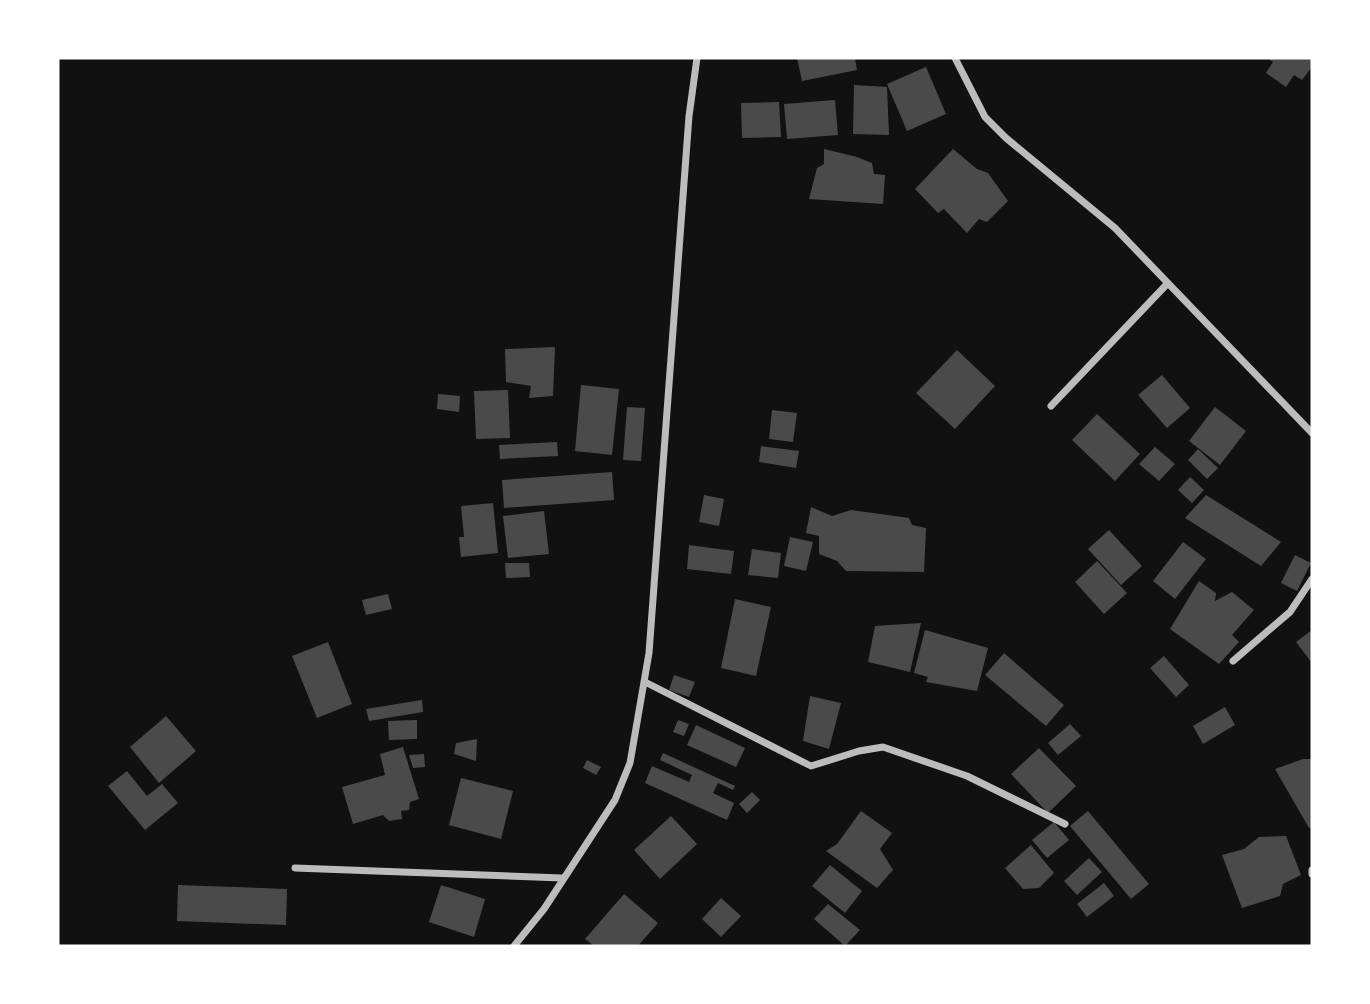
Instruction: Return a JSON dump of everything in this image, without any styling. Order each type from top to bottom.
[{"type":"street","points":[[514,946],[544,909],[615,800],[630,762],[645,682],[689,116],[697,58]]},
{"type":"street","points":[[955,58],[985,117],[1006,138],[1115,228],[1312,433]]},
{"type":"street","points":[[1051,406],[1168,283]]},
{"type":"street","points":[[1233,661],[1290,612],[1312,579]]},
{"type":"street","points":[[645,682],[811,766],[859,751],[883,747],[968,776],[1065,824]]},
{"type":"street","points":[[295,868],[562,878]]},
{"type":"building","points":[[797,58],[855,58],[857,70],[802,81]]},
{"type":"building","points":[[1267,58],[1312,58],[1312,67],[1302,80],[1294,75],[1286,87],[1266,73],[1273,62]]},
{"type":"building","points":[[926,67],[946,114],[907,131],[887,84]]},
{"type":"building","points":[[854,85],[887,87],[889,135],[853,134]]},
{"type":"building","points":[[835,100],[838,135],[787,139],[784,104]]},
{"type":"building","points":[[779,102],[781,137],[742,138],[741,103]]},
{"type":"building","points":[[824,149],[872,163],[874,174],[885,175],[883,204],[809,199],[817,168],[824,164]]},
{"type":"building","points":[[953,149],[977,169],[988,173],[1008,201],[987,222],[979,219],[967,233],[944,209],[938,213],[915,189]]},
{"type":"building","points":[[555,347],[553,396],[529,398],[531,386],[506,382],[505,349]]},
{"type":"building","points":[[957,350],[995,386],[955,429],[916,393]]},
{"type":"building","points":[[1162,375],[1190,408],[1167,428],[1138,395]]},
{"type":"building","points":[[581,385],[619,389],[612,455],[575,451]]},
{"type":"building","points":[[508,390],[510,438],[476,439],[474,391]]},
{"type":"building","points":[[438,394],[460,396],[459,412],[437,409]]},
{"type":"building","points":[[627,407],[645,408],[641,461],[623,460]]},
{"type":"building","points":[[1215,407],[1246,431],[1220,465],[1189,441]]},
{"type":"building","points":[[772,410],[797,413],[793,442],[769,439]]},
{"type":"building","points":[[1097,414],[1140,454],[1115,481],[1072,440]]},
{"type":"building","points":[[557,442],[558,456],[500,459],[499,445]]},
{"type":"building","points":[[761,446],[799,451],[796,468],[759,462]]},
{"type":"building","points":[[1155,447],[1175,464],[1159,481],[1139,464]]},
{"type":"building","points":[[1198,449],[1218,468],[1207,479],[1188,460]]},
{"type":"building","points":[[612,472],[614,500],[504,508],[502,480]]},
{"type":"building","points":[[1190,477],[1204,490],[1192,503],[1178,490]]},
{"type":"building","points":[[704,495],[724,499],[719,526],[699,522]]},
{"type":"building","points":[[1206,495],[1281,542],[1261,566],[1185,518]]},
{"type":"building","points":[[493,503],[498,553],[461,557],[459,537],[464,537],[461,506]]},
{"type":"building","points":[[811,507],[832,516],[851,510],[909,518],[912,525],[926,528],[924,572],[846,571],[837,561],[819,554],[819,536],[806,533]]},
{"type":"building","points":[[544,511],[549,554],[508,558],[503,516]]},
{"type":"building","points":[[1109,530],[1142,566],[1121,585],[1088,549]]},
{"type":"building","points":[[790,537],[813,542],[806,571],[784,566]]},
{"type":"building","points":[[1183,542],[1206,559],[1175,599],[1153,581]]},
{"type":"building","points":[[689,545],[734,551],[731,574],[687,569]]},
{"type":"building","points":[[752,549],[781,553],[778,578],[748,575]]},
{"type":"building","points":[[1295,555],[1311,563],[1297,591],[1281,583]]},
{"type":"building","points":[[1097,561],[1127,593],[1104,614],[1075,582]]},
{"type":"building","points":[[505,563],[529,563],[530,577],[506,578]]},
{"type":"building","points":[[1199,581],[1216,593],[1215,601],[1232,592],[1254,610],[1232,635],[1239,642],[1219,664],[1170,629]]},
{"type":"building","points":[[388,594],[392,609],[366,615],[362,600]]},
{"type":"building","points":[[735,599],[771,607],[756,676],[721,668]]},
{"type":"building","points":[[921,623],[910,672],[868,662],[875,626]]},
{"type":"building","points":[[925,630],[988,648],[977,691],[926,682],[928,677],[914,673]]},
{"type":"building","points":[[1312,630],[1312,663],[1296,642]]},
{"type":"building","points":[[328,642],[352,704],[317,718],[292,656]]},
{"type":"building","points":[[1004,653],[1064,705],[1046,726],[985,675]]},
{"type":"building","points":[[1164,656],[1189,685],[1176,697],[1150,668]]},
{"type":"building","points":[[674,675],[695,682],[689,697],[669,690]]},
{"type":"building","points":[[810,696],[841,703],[829,749],[803,741]]},
{"type":"building","points":[[422,700],[423,712],[369,721],[366,709]]},
{"type":"building","points":[[1225,707],[1235,725],[1203,744],[1193,726]]},
{"type":"building","points":[[166,716],[196,751],[159,783],[130,747]]},
{"type":"building","points":[[417,720],[417,739],[389,740],[388,721]]},
{"type":"building","points":[[678,720],[689,724],[684,736],[673,732]]},
{"type":"building","points":[[1070,724],[1081,736],[1058,755],[1048,743]]},
{"type":"building","points":[[696,725],[745,748],[736,767],[687,745]]},
{"type":"building","points":[[477,739],[476,761],[454,754],[456,743]]},
{"type":"building","points":[[403,747],[419,799],[410,802],[409,810],[401,811],[402,819],[389,821],[383,815],[353,824],[342,787],[385,775],[380,754]]},
{"type":"building","points":[[1039,748],[1076,786],[1048,813],[1011,774]]},
{"type":"building","points":[[663,753],[735,786],[733,790],[718,783],[713,793],[734,803],[727,820],[645,783],[652,766],[689,782],[692,775],[660,760]]},
{"type":"building","points":[[424,754],[425,767],[413,768],[409,755]]},
{"type":"building","points":[[1303,759],[1312,759],[1312,827],[1309,828],[1275,769]]},
{"type":"building","points":[[587,760],[601,767],[596,775],[583,768]]},
{"type":"building","points":[[127,771],[147,796],[162,784],[178,803],[145,830],[108,786]]},
{"type":"building","points":[[461,778],[513,791],[501,839],[449,825]]},
{"type":"building","points":[[752,792],[760,800],[747,813],[739,804]]},
{"type":"building","points":[[861,811],[892,833],[880,849],[893,870],[877,888],[826,851],[837,844]]},
{"type":"building","points":[[1088,811],[1149,884],[1131,899],[1070,826]]},
{"type":"building","points":[[671,816],[697,844],[660,879],[634,850]]},
{"type":"building","points":[[1054,822],[1069,840],[1047,858],[1032,840]]},
{"type":"building","points":[[1286,836],[1301,875],[1283,884],[1280,896],[1242,908],[1222,855],[1244,849],[1259,837]]},
{"type":"building","points":[[1031,845],[1054,873],[1039,888],[1023,889],[1005,868]]},
{"type":"building","points":[[1089,858],[1102,872],[1077,895],[1064,881]]},
{"type":"building","points":[[830,865],[862,891],[845,913],[812,886]]},
{"type":"building","points":[[1104,883],[1114,896],[1087,917],[1077,904]]},
{"type":"building","points":[[178,885],[287,889],[286,925],[177,921]]},
{"type":"building","points":[[441,885],[485,899],[474,937],[429,922]]},
{"type":"building","points":[[624,894],[658,923],[638,946],[594,946],[585,939]]},
{"type":"building","points":[[721,898],[741,916],[721,937],[702,919]]},
{"type":"building","points":[[828,904],[860,930],[845,946],[814,919]]}]
